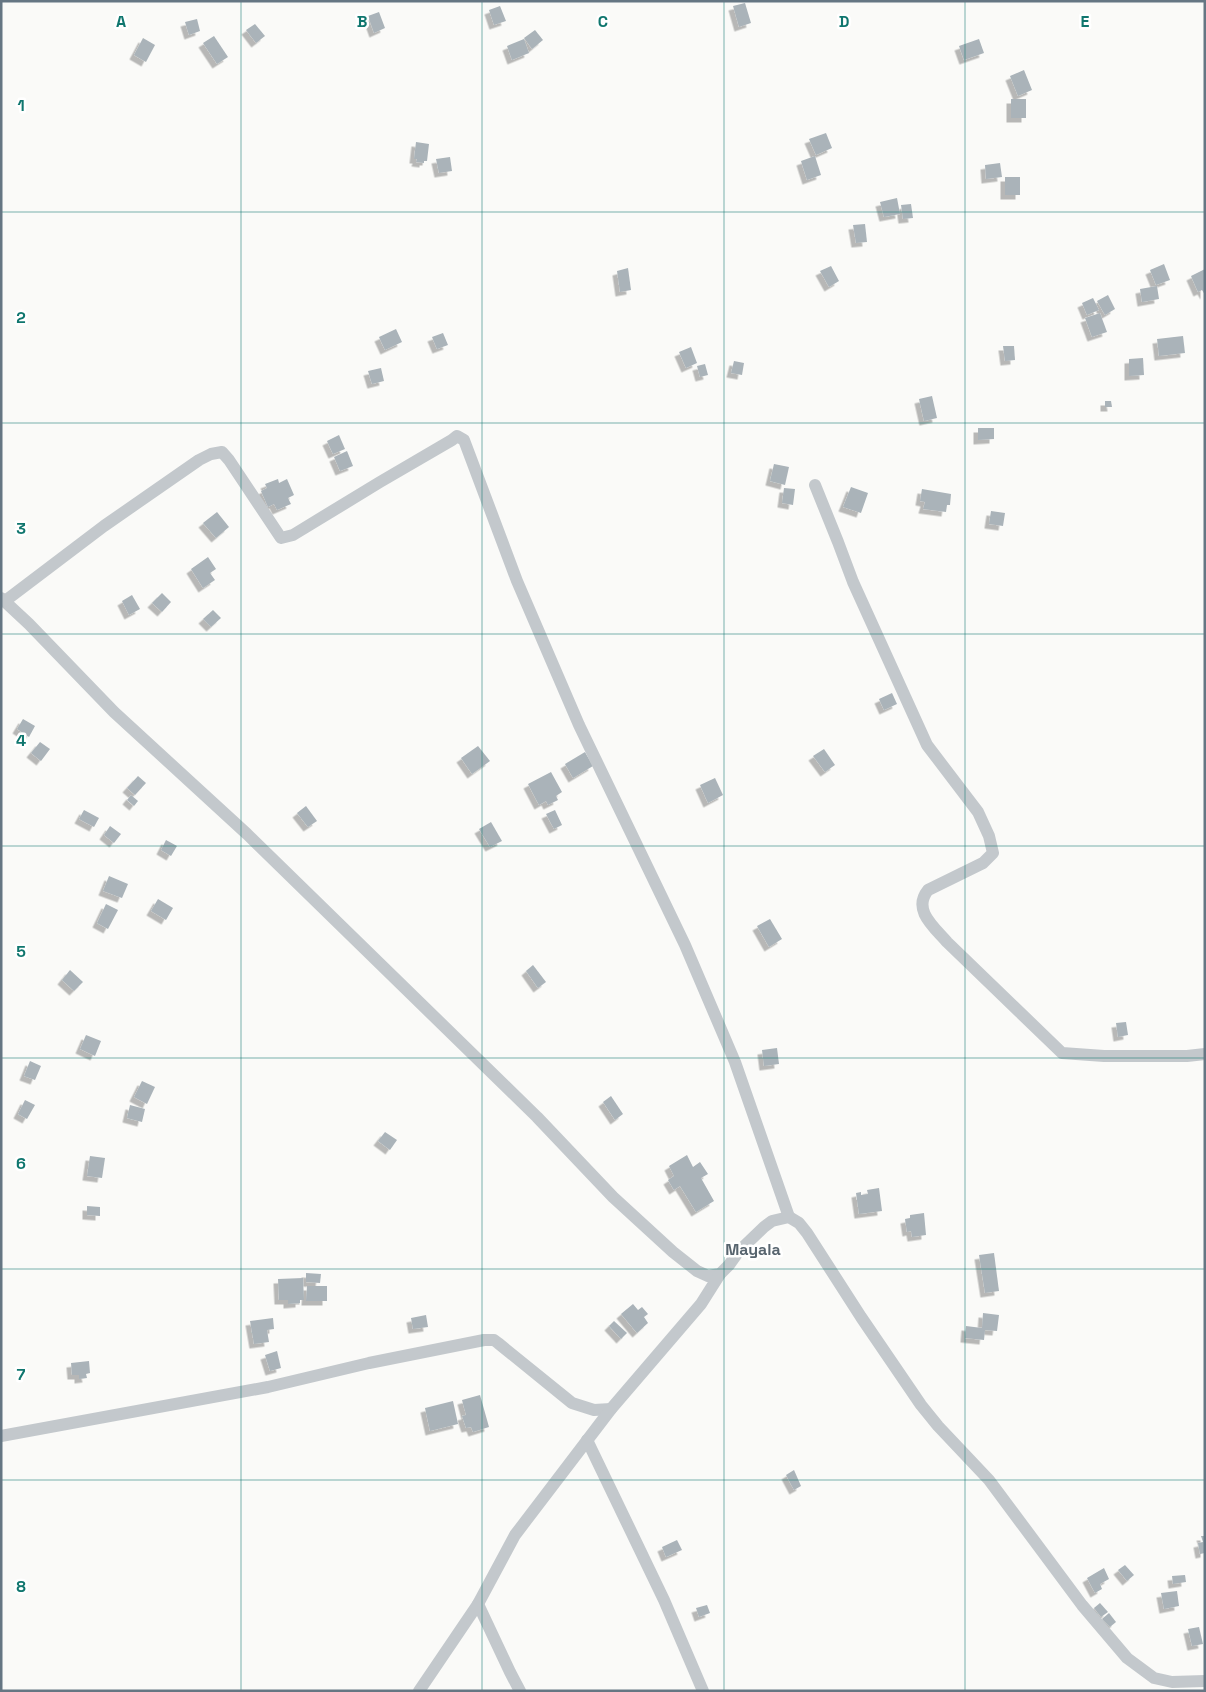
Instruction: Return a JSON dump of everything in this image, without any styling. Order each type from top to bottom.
[{"type":"street","points":[[720,1274],[708,1276],[698,1271],[644,1227],[537,1117],[247,834],[114,712],[3,600],[104,526],[199,460],[211,454],[222,452],[229,460],[281,538],[293,535],[457,436],[464,440],[517,581],[572,707],[685,945],[735,1062],[789,1217],[799,1223],[807,1233],[920,1405],[989,1480],[1082,1605],[1127,1658],[1154,1678],[1172,1682],[1205,1681]]},
{"type":"street","points":[[814,485],[853,582],[926,744],[978,812],[989,836],[993,853],[983,862],[928,890],[922,897],[922,908],[931,922],[947,942],[1062,1053],[1104,1056],[1187,1056],[1205,1054]]},
{"type":"street","points":[[419,1691],[478,1604],[515,1535],[587,1440],[681,1330],[720,1274],[729,1266],[744,1246],[772,1220],[789,1217]]},
{"type":"street","points":[[1,1436],[268,1387],[369,1363],[484,1340],[494,1340],[572,1402],[594,1410],[611,1410]]},
{"type":"street","points":[[587,1440],[664,1600],[702,1691]]},
{"type":"street","points":[[478,1604],[520,1691]]},
{"type":"building","points":[[745,3],[751,23],[739,27],[733,6]]},
{"type":"building","points":[[500,6],[506,21],[494,25],[489,10]]},
{"type":"building","points":[[379,12],[385,28],[374,33],[368,16]]},
{"type":"building","points":[[197,19],[200,31],[189,35],[185,22]]},
{"type":"building","points":[[255,24],[265,36],[256,43],[246,30]]},
{"type":"building","points":[[535,30],[543,40],[532,49],[524,38]]},
{"type":"building","points":[[214,36],[228,57],[217,64],[203,43]]},
{"type":"building","points":[[143,38],[155,45],[146,62],[134,55]]},
{"type":"building","points":[[524,39],[529,53],[512,60],[507,46]]},
{"type":"building","points":[[979,39],[984,53],[964,60],[959,46]]},
{"type":"building","points":[[1024,70],[1032,90],[1018,96],[1010,76]]},
{"type":"building","points":[[1011,99],[1026,99],[1026,118],[1011,118]]},
{"type":"building","points":[[826,133],[832,148],[816,155],[809,139]]},
{"type":"building","points":[[416,142],[429,144],[427,161],[424,161],[424,163],[416,162],[417,159],[414,159]]},
{"type":"building","points":[[815,156],[821,175],[807,180],[801,161]]},
{"type":"building","points":[[450,157],[452,171],[439,173],[436,159]]},
{"type":"building","points":[[1000,163],[1002,177],[986,179],[985,165]]},
{"type":"building","points":[[1005,177],[1020,177],[1020,195],[1005,195]]},
{"type":"building","points":[[897,198],[900,214],[884,217],[880,202]]},
{"type":"building","points":[[911,204],[913,218],[903,219],[901,205]]},
{"type":"building","points":[[865,224],[867,242],[856,243],[853,225]]},
{"type":"building","points":[[1164,264],[1170,280],[1156,285],[1150,270]]},
{"type":"building","points":[[831,266],[839,281],[829,287],[820,271]]},
{"type":"building","points":[[628,268],[631,290],[620,292],[617,271]]},
{"type":"building","points":[[1205,269],[1205,295],[1202,290],[1198,292],[1191,276]]},
{"type":"building","points":[[1157,286],[1159,299],[1142,302],[1140,289]]},
{"type":"building","points":[[1108,295],[1115,309],[1105,315],[1097,301]]},
{"type":"building","points":[[1093,298],[1099,310],[1087,315],[1082,303]]},
{"type":"building","points":[[1100,313],[1107,332],[1092,337],[1085,318]]},
{"type":"building","points":[[396,329],[402,342],[385,350],[379,337]]},
{"type":"building","points":[[443,333],[448,345],[437,349],[432,337]]},
{"type":"building","points":[[1183,336],[1185,353],[1159,356],[1157,339]]},
{"type":"building","points":[[1003,346],[1014,346],[1015,360],[1005,361]]},
{"type":"building","points":[[691,347],[697,363],[686,368],[679,352]]},
{"type":"building","points":[[1143,358],[1144,375],[1129,376],[1129,359]]},
{"type":"building","points":[[734,361],[744,363],[742,375],[731,373]]},
{"type":"building","points":[[705,364],[708,375],[700,377],[697,366]]},
{"type":"building","points":[[381,368],[384,381],[372,384],[368,371]]},
{"type":"building","points":[[932,396],[937,418],[924,421],[919,399]]},
{"type":"building","points":[[1105,401],[1111,401],[1112,407],[1105,407]]},
{"type":"building","points":[[978,428],[994,428],[994,439],[978,440]]},
{"type":"building","points":[[339,435],[345,449],[333,454],[327,441]]},
{"type":"building","points":[[347,451],[353,466],[340,471],[334,457]]},
{"type":"building","points":[[774,464],[789,467],[785,485],[770,481]]},
{"type":"building","points":[[278,479],[279,483],[287,479],[294,495],[288,498],[291,504],[277,510],[274,504],[268,507],[261,491],[267,488],[265,484]]},
{"type":"building","points":[[851,487],[868,493],[861,513],[843,507]]},
{"type":"building","points":[[784,488],[795,489],[793,505],[782,503]]},
{"type":"building","points":[[922,489],[951,494],[950,505],[947,505],[946,512],[923,509],[925,502],[920,501]]},
{"type":"building","points":[[991,511],[1005,513],[1003,526],[989,524]]},
{"type":"building","points":[[217,512],[229,527],[216,538],[203,523]]},
{"type":"building","points":[[208,557],[216,569],[210,573],[215,580],[203,588],[191,569]]},
{"type":"building","points":[[162,593],[171,602],[162,612],[152,603]]},
{"type":"building","points":[[132,595],[140,609],[129,615],[122,601]]},
{"type":"building","points":[[213,610],[221,618],[211,627],[203,619]]},
{"type":"building","points":[[892,693],[897,704],[884,710],[879,699]]},
{"type":"building","points":[[23,719],[35,726],[29,737],[17,729]]},
{"type":"building","points":[[40,742],[50,749],[41,761],[31,753]]},
{"type":"building","points":[[478,746],[490,761],[472,774],[461,758]]},
{"type":"building","points":[[824,749],[835,765],[825,772],[813,756]]},
{"type":"building","points":[[585,752],[593,766],[573,778],[565,764]]},
{"type":"building","points":[[551,772],[562,792],[556,796],[558,800],[548,805],[546,801],[539,805],[528,784]]},
{"type":"building","points":[[138,776],[146,783],[135,795],[127,788]]},
{"type":"building","points":[[715,778],[723,795],[708,803],[700,785]]},
{"type":"building","points":[[131,795],[138,801],[134,806],[127,800]]},
{"type":"building","points":[[306,806],[317,821],[308,827],[297,813]]},
{"type":"building","points":[[84,810],[99,818],[94,827],[79,819]]},
{"type":"building","points":[[555,810],[562,825],[554,829],[546,814]]},
{"type":"building","points":[[491,822],[502,841],[490,847],[479,829]]},
{"type":"building","points":[[110,826],[121,834],[114,843],[104,835]]},
{"type":"building","points":[[166,840],[177,846],[171,856],[161,850]]},
{"type":"building","points":[[109,876],[128,884],[122,898],[103,891]]},
{"type":"building","points":[[158,899],[173,908],[166,920],[151,911]]},
{"type":"building","points":[[106,904],[118,910],[108,929],[97,923]]},
{"type":"building","points":[[770,919],[782,939],[769,947],[757,926]]},
{"type":"building","points":[[533,965],[546,982],[538,988],[526,971]]},
{"type":"building","points":[[70,970],[83,982],[74,991],[62,980]]},
{"type":"building","points":[[1126,1022],[1128,1035],[1118,1037],[1116,1023]]},
{"type":"building","points":[[86,1035],[101,1041],[95,1056],[80,1049]]},
{"type":"building","points":[[777,1048],[779,1064],[764,1066],[762,1050]]},
{"type":"building","points":[[30,1061],[41,1066],[35,1080],[24,1076]]},
{"type":"building","points":[[142,1081],[155,1087],[147,1104],[134,1097]]},
{"type":"building","points":[[611,1096],[623,1114],[615,1120],[603,1102]]},
{"type":"building","points":[[25,1100],[35,1105],[27,1119],[18,1114]]},
{"type":"building","points":[[130,1105],[145,1109],[142,1122],[127,1118]]},
{"type":"building","points":[[385,1132],[397,1140],[390,1150],[378,1141]]},
{"type":"building","points":[[687,1155],[693,1167],[700,1162],[708,1174],[701,1178],[714,1201],[696,1212],[680,1186],[674,1190],[668,1180],[674,1176],[669,1166]]},
{"type":"building","points":[[90,1156],[105,1158],[102,1178],[87,1176]]},
{"type":"building","points":[[879,1188],[882,1211],[859,1214],[856,1193],[861,1192],[861,1195],[868,1194],[867,1190]]},
{"type":"building","points":[[87,1206],[100,1207],[100,1216],[87,1215]]},
{"type":"building","points":[[924,1213],[926,1235],[912,1237],[911,1231],[907,1232],[905,1219],[910,1218],[910,1215]]},
{"type":"building","points":[[994,1253],[999,1291],[985,1293],[979,1255]]},
{"type":"building","points":[[306,1273],[321,1274],[320,1283],[306,1282]]},
{"type":"building","points":[[303,1278],[304,1300],[300,1300],[300,1303],[288,1304],[288,1300],[279,1300],[278,1279]]},
{"type":"building","points":[[307,1286],[327,1286],[327,1301],[306,1301]]},
{"type":"building","points":[[633,1304],[638,1310],[642,1307],[648,1314],[644,1317],[648,1323],[637,1333],[621,1314]]},
{"type":"building","points":[[983,1313],[999,1315],[997,1331],[985,1330],[984,1340],[965,1338],[966,1326],[982,1328]]},
{"type":"building","points":[[426,1315],[428,1327],[413,1329],[411,1318]]},
{"type":"building","points":[[273,1318],[274,1329],[267,1330],[269,1342],[254,1344],[250,1321]]},
{"type":"building","points":[[614,1321],[627,1333],[621,1339],[609,1326]]},
{"type":"building","points":[[277,1351],[281,1368],[270,1371],[265,1355]]},
{"type":"building","points":[[89,1361],[90,1373],[86,1374],[87,1378],[79,1379],[79,1375],[72,1375],[71,1363]]},
{"type":"building","points":[[480,1395],[489,1427],[473,1432],[471,1427],[466,1428],[462,1416],[466,1415],[462,1400]]},
{"type":"building","points":[[453,1401],[458,1424],[430,1431],[425,1408]]},
{"type":"building","points":[[794,1470],[801,1486],[794,1490],[786,1475]]},
{"type":"building","points":[[1201,1536],[1205,1536],[1205,1553],[1200,1554],[1198,1543],[1203,1542]]},
{"type":"building","points":[[677,1540],[682,1550],[666,1557],[662,1547]]},
{"type":"building","points":[[1125,1565],[1134,1575],[1127,1581],[1118,1570]]},
{"type":"building","points":[[1104,1568],[1109,1579],[1100,1584],[1102,1589],[1095,1593],[1087,1578]]},
{"type":"building","points":[[1185,1575],[1186,1582],[1173,1584],[1172,1576]]},
{"type":"building","points":[[1177,1591],[1179,1606],[1164,1609],[1161,1593]]},
{"type":"building","points":[[1100,1603],[1108,1612],[1101,1617],[1094,1608]]},
{"type":"building","points":[[707,1605],[710,1613],[699,1617],[696,1608]]},
{"type":"building","points":[[1109,1613],[1116,1622],[1110,1627],[1102,1619]]},
{"type":"building","points":[[1199,1627],[1203,1644],[1192,1646],[1188,1629]]},
{"type":"district","name":"Mayala","points":[[753,1249]]}]
